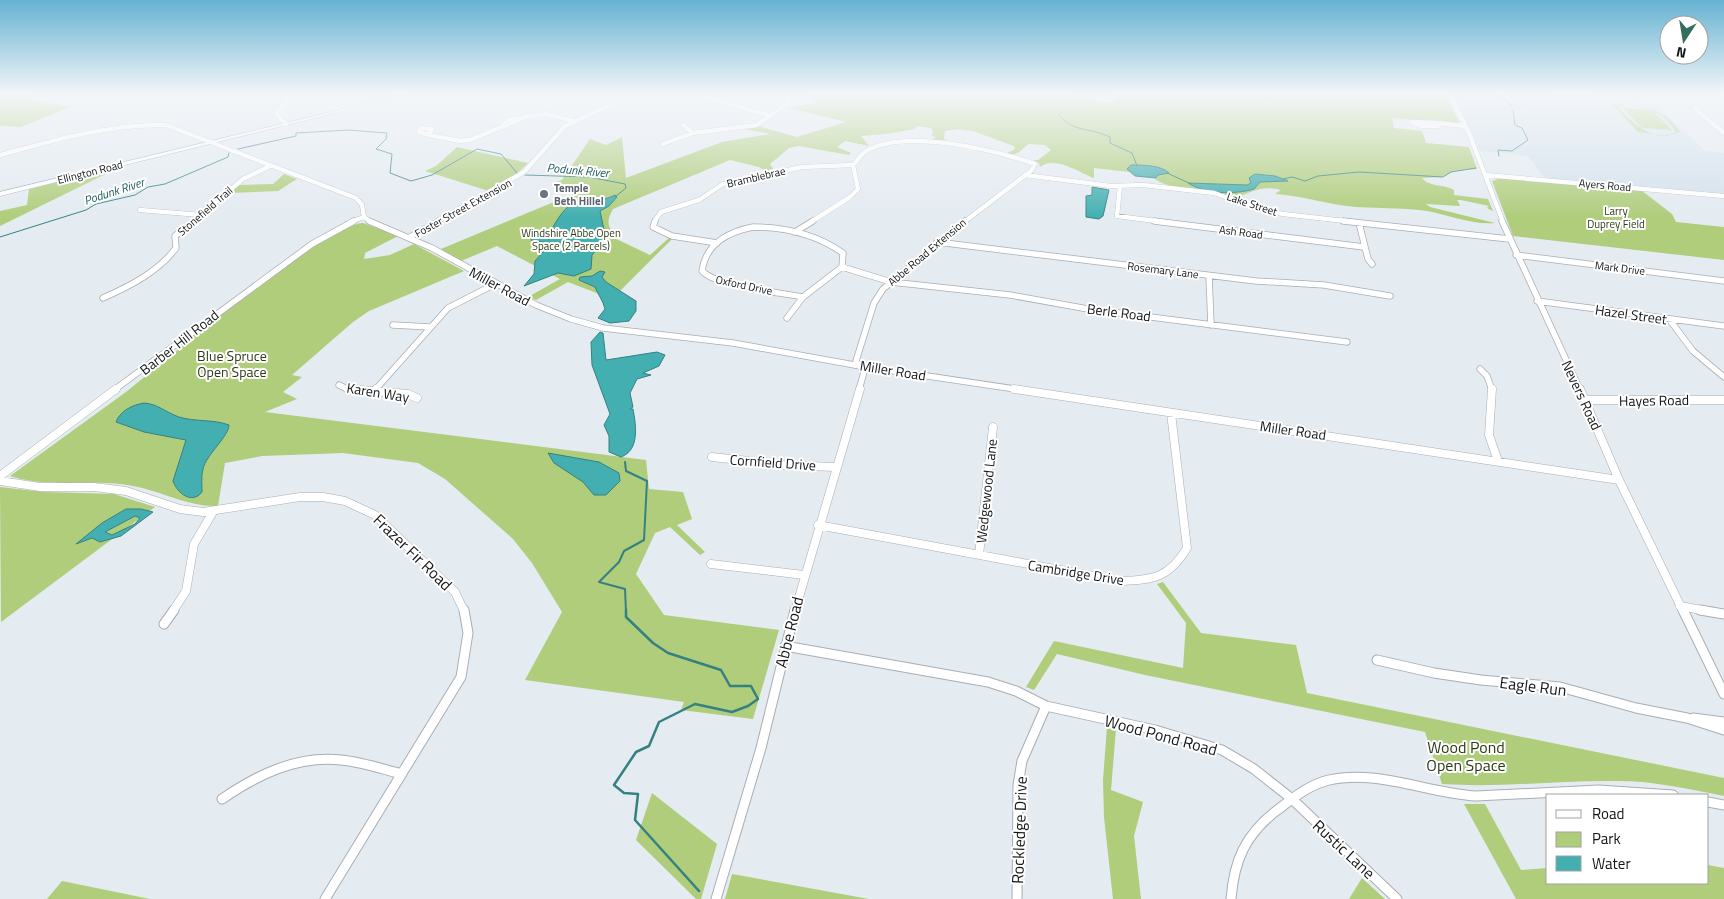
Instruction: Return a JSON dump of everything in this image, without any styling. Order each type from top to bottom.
[{"type":"main road","name":"Ellington Road","points":[[0,194],[240,135]]},
{"type":"street","points":[[0,155],[85,135]]},
{"type":"street","points":[[192,135],[356,198],[362,204],[364,217]]},
{"type":"street","points":[[429,135],[468,141],[481,135]]},
{"type":"street","name":"Foster Street Extension","points":[[410,237],[516,178],[529,168],[556,135]]},
{"type":"street","points":[[663,144],[688,135]]},
{"type":"street","name":"Nevers Road","points":[[1469,135],[1516,256],[1585,400],[1619,480],[1724,694]]},
{"type":"street","name":"Abbe Road Extension","points":[[853,165],[862,155],[875,149],[926,141],[961,144],[1035,164],[1036,166],[937,242],[891,282],[874,303],[856,361],[860,366]]},
{"type":"street","points":[[795,232],[858,189],[858,181],[853,165]]},
{"type":"street","name":"Bramblebrae","points":[[717,243],[664,234],[654,228],[653,223],[661,212],[700,200],[723,184],[802,167],[853,165]]},
{"type":"street","name":"Stonefield Trail","points":[[103,298],[120,290],[164,262],[176,248],[175,236],[182,228],[201,215],[246,175],[270,166]]},
{"type":"street","name":"Lake Street","points":[[1025,175],[1120,186],[1142,185],[1214,193],[1268,211],[1509,239]]},
{"type":"street","name":"Ayers Road","points":[[1485,175],[1724,196]]},
{"type":"street","name":"Ash Road","points":[[1120,186],[1117,216],[1364,246]]},
{"type":"street","points":[[140,210],[201,215]]},
{"type":"street","name":"Miller Road","points":[[364,217],[372,223],[410,237],[495,284],[553,312],[603,328],[733,342],[860,366],[1619,480]]},
{"type":"street","name":"Barber Hill Road","points":[[0,476],[258,283],[332,231],[347,222],[364,217]]},
{"type":"street","points":[[1359,223],[1364,246],[1372,264]]},
{"type":"street","name":"Oxford Drive","points":[[803,297],[721,282],[708,277],[702,271],[704,257],[726,235],[752,227],[769,227],[795,232],[836,246],[843,253],[842,267]]},
{"type":"street","name":"Rosemary Lane","points":[[937,242],[1256,282],[1324,284],[1390,296]]},
{"type":"street","name":"Mark Drive","points":[[1516,256],[1724,282]]},
{"type":"street","points":[[787,318],[803,297],[842,267],[891,282]]},
{"type":"street","points":[[1209,276],[1211,325]]},
{"type":"street","name":"Berle Road","points":[[891,282],[1010,295],[1088,309],[1347,342]]},
{"type":"street","points":[[374,391],[448,308],[495,284]]},
{"type":"street","name":"Hazel Street","points":[[1537,301],[1724,326]]},
{"type":"street","points":[[1669,319],[1693,351],[1724,377]]},
{"type":"street","points":[[393,325],[430,327]]},
{"type":"street","name":"Abbe Road","points":[[716,899],[760,748],[818,525],[861,385],[864,372],[860,366]]},
{"type":"street","points":[[1480,369],[1490,376],[1493,392],[1489,436],[1498,461]]},
{"type":"street","name":"Karen Way","points":[[339,385],[347,389],[408,394],[417,398]]},
{"type":"street","name":"Hayes Road","points":[[1585,400],[1724,400]]},
{"type":"street","name":"Cambridge Drive","points":[[818,525],[1120,581],[1151,579],[1163,576],[1174,570],[1180,563],[1187,548],[1171,413]]},
{"type":"street","name":"Wedgewood Lane","points":[[979,555],[993,427]]},
{"type":"street","name":"Cornfield Drive","points":[[712,457],[784,465],[835,467]]},
{"type":"street","name":"Frazer Fir Road","points":[[0,481],[40,487],[118,490],[190,511],[213,512],[300,497],[323,497],[354,504],[375,514],[455,592],[462,604],[467,619],[469,645],[460,677],[325,899]]},
{"type":"street","points":[[164,624],[186,591],[194,544],[213,512]]},
{"type":"street","points":[[711,564],[804,575]]},
{"type":"street","points":[[1680,606],[1724,614]]},
{"type":"street","name":"Wood Pond Road","points":[[785,646],[988,682],[1016,691],[1046,706],[1155,730],[1222,750],[1254,769],[1292,800]]},
{"type":"street","name":"Eagle Run","points":[[1377,660],[1462,677],[1560,687],[1636,708],[1687,718],[1724,730]]},
{"type":"street","name":"Rockledge Drive","points":[[1017,899],[1018,785],[1022,761],[1046,706]]},
{"type":"street","name":"Eagle Run","points":[[1687,718],[1705,718],[1724,722]]},
{"type":"street","points":[[222,799],[245,783],[272,770],[309,760],[333,759],[402,774]]},
{"type":"street","points":[[1231,899],[1234,869],[1243,844],[1262,822],[1292,800],[1320,783],[1352,778],[1388,782],[1464,796],[1623,790],[1663,794]]},
{"type":"street","name":"Rustic Lane","points":[[1292,800],[1397,899]]},
{"type":"street","points":[[1709,802],[1724,805]]},
{"type":"shaded area","points":[[1473,135],[1688,135],[1705,151],[1724,153],[1724,194],[1545,178],[1528,156],[1480,151]]},
{"type":"green space","name":"Windshire Abbe Open Space (2 Parcels)","points":[[764,135],[790,135],[797,137],[804,135],[875,135],[861,136],[869,146],[845,141],[837,147],[851,153],[849,155],[799,146],[789,148],[770,164],[773,169],[765,171],[759,167],[730,160],[613,209],[608,221],[613,233],[612,237],[650,255],[669,238],[673,238],[612,299],[568,282],[536,300],[528,297],[560,279],[497,246],[461,261],[441,249],[585,189],[553,183],[562,180],[590,139],[606,145],[622,137],[626,178],[722,142]]},
{"type":"green space","points":[[945,135],[944,139],[947,140],[932,140],[936,137],[932,136]]},
{"type":"green space","points":[[984,135],[1423,135],[1426,143],[1469,147],[1477,169],[1454,171],[1442,177],[1422,178],[1429,183],[1454,190],[1454,195],[1488,199],[1493,211],[1487,208],[1489,206],[1461,200],[1457,200],[1459,206],[1426,204],[1430,207],[1495,223],[1469,221],[1427,211],[1338,205],[1275,194],[1281,190],[1269,188],[1247,193],[1236,198],[1171,186],[1155,179],[1158,177],[1157,175],[1094,168],[1094,178],[1060,164],[1046,164],[1040,167],[1039,163],[1033,160],[1038,160],[1051,150],[1045,145],[1029,144],[1017,153],[1007,153],[1015,149],[1014,146]]},
{"type":"green space","points":[[457,147],[528,163],[513,177],[489,191],[425,171],[436,166]]},
{"type":"green space","points":[[120,167],[0,226],[0,211],[27,205],[29,189]]},
{"type":"green space","points":[[284,174],[297,179],[278,191],[231,193],[239,185],[273,184]]},
{"type":"green space","name":"Larry Duprey Field","points":[[1501,178],[1641,190],[1672,214],[1676,222],[1724,227],[1724,260],[1513,236],[1492,181]]},
{"type":"green space","name":"Blue Spruce Open Space","points":[[363,223],[398,236],[365,253],[364,259],[390,255],[414,244],[464,271],[369,311],[353,322],[292,375],[302,377],[283,392],[297,399],[265,412],[646,460],[649,489],[683,492],[692,519],[677,525],[705,552],[700,555],[670,527],[655,533],[636,574],[664,615],[779,630],[753,719],[681,710],[684,702],[525,680],[562,612],[532,563],[513,539],[445,479],[418,463],[343,453],[262,456],[225,463],[218,506],[196,504],[133,486],[102,483],[40,482],[10,476],[126,392],[185,344],[181,345],[273,275],[327,239],[349,227]]},
{"type":"green space","points":[[0,487],[44,492],[114,494],[155,507],[1,622]]},
{"type":"green space","name":"Wood Pond Open Space","points":[[1163,582],[1201,633],[1296,645],[1307,693],[1724,778],[1724,796],[1631,781],[1486,785],[1442,784],[1425,732],[1145,675],[1057,654],[1034,690],[1026,687],[1054,641],[1183,668],[1186,623],[1157,584]]},
{"type":"green space","points":[[1107,727],[1116,729],[1111,790],[1143,802],[1134,836],[1141,899],[1113,899],[1104,817],[1103,780]]},
{"type":"green space","points":[[652,793],[717,844],[701,899],[696,899],[636,840]]},
{"type":"green space","name":"Wood Pond Open Space","points":[[1464,804],[1485,804],[1521,870],[1546,868],[1546,884],[1709,884],[1709,865],[1724,868],[1724,899],[1516,899]]},
{"type":"green space","points":[[732,874],[869,899],[725,899]]},
{"type":"green space","points":[[1362,878],[1385,899],[1349,899]]},
{"type":"green space","points":[[62,881],[150,899],[47,899]]},
{"type":"water","points":[[1131,165],[1157,167],[1169,173],[1158,175],[1156,178],[1135,176],[1127,169]]},
{"type":"water","points":[[1255,174],[1275,176],[1288,181],[1260,182],[1254,189],[1229,193],[1211,191],[1188,183],[1247,185],[1251,183],[1249,178]]},
{"type":"water","points":[[1092,187],[1109,190],[1103,216],[1099,219],[1086,217],[1086,196],[1092,195]]},
{"type":"water","points":[[615,195],[617,197],[609,206],[600,211],[606,239],[592,255],[591,269],[574,276],[558,273],[524,286],[534,274],[535,261],[551,243],[532,241],[530,238],[548,235],[568,206]]},
{"type":"water","points":[[600,271],[605,272],[602,277],[606,282],[636,301],[636,311],[629,321],[610,323],[598,318],[605,309],[602,300],[595,287],[579,280],[580,277],[592,276]]},
{"type":"water","points":[[600,332],[603,333],[606,360],[657,352],[665,355],[659,366],[643,373],[651,375],[637,379],[630,393],[633,407],[630,409],[633,409],[635,436],[631,449],[621,457],[609,452],[609,436],[604,425],[610,414],[592,365],[591,342]]},
{"type":"water","points":[[144,403],[179,417],[229,425],[225,435],[205,464],[202,475],[202,492],[198,496],[185,496],[178,490],[173,481],[186,440],[144,432],[116,422],[127,409]]},
{"type":"water","points":[[548,453],[599,462],[619,473],[620,481],[606,495],[594,495],[583,482],[554,463]]},
{"type":"water","points":[[126,509],[141,509],[153,512],[121,536],[100,542],[92,538],[76,544],[102,523]],"holes":[[[135,516],[140,518],[135,524],[112,535],[105,532]]]},
{"type":"waterway","name":"Podunk River","points":[[238,149],[296,135]]},
{"type":"waterway","name":"Podunk River","points":[[387,135],[386,139],[376,149],[392,154],[390,173],[411,181],[432,175],[477,149],[501,154],[517,173]]},
{"type":"waterway","points":[[1105,135],[1110,137],[1110,143],[1132,153],[1137,166]]},
{"type":"waterway","points":[[1499,156],[1498,150],[1512,151],[1528,140],[1525,135]]},
{"type":"waterway","name":"Podunk River","points":[[0,237],[86,210],[96,204],[135,195],[148,187],[165,184],[228,157],[229,153]]},
{"type":"waterway","points":[[1283,179],[1292,177],[1305,181],[1318,176],[1359,172],[1443,177],[1451,172],[1476,168]]},
{"type":"waterway","points":[[1167,173],[1191,184]]},
{"type":"waterway","name":"Podunk River","points":[[525,175],[589,177],[625,184],[626,188],[615,197]]},
{"type":"waterway","name":"Podunk River","points":[[625,462],[626,471],[647,481],[644,540],[624,551],[619,562],[599,582],[625,589],[626,611]]},
{"type":"waterway","name":"Podunk River","points":[[626,611],[626,617],[653,643],[668,653],[721,670],[730,686],[751,686],[758,699],[748,706],[732,712],[695,704],[659,722],[649,746],[636,752],[614,785],[624,793],[638,794],[635,820],[699,891]]},
{"type":"place","name":"Temple Beth Hillel","points":[[544,194]]}]
